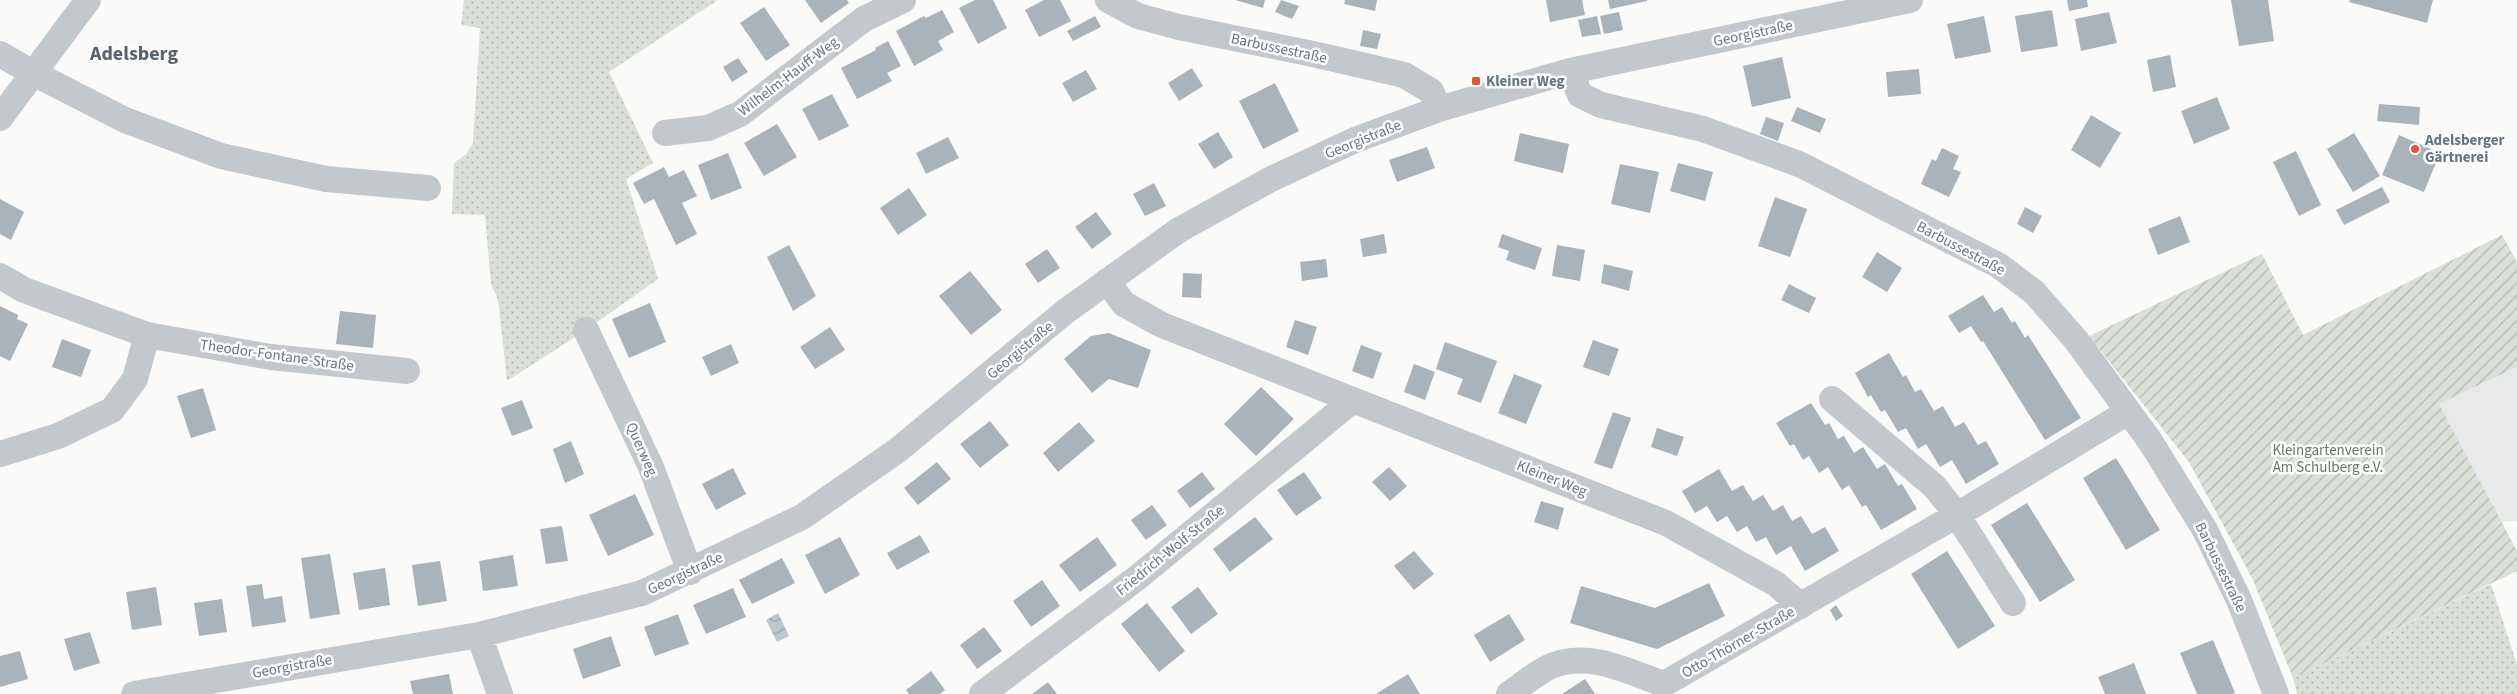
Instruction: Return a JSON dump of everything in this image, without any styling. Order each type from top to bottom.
[{"type":"street","points":[[0,118],[88,0]]},
{"type":"street","name":"Wilhelm-Hauff-Weg","points":[[665,133],[708,128],[740,114],[864,19],[903,0]]},
{"type":"street","name":"Barbussestraße","points":[[1108,0],[1138,16],[1179,27],[1404,75],[1431,91],[1439,109]]},
{"type":"street","name":"Georgistraße","points":[[134,694],[479,635],[642,594],[802,517],[898,450],[1055,320],[1179,230],[1272,179],[1355,140],[1439,109],[1570,71],[1910,0]]},
{"type":"street","points":[[0,54],[125,120],[221,156],[326,180],[428,188]]},
{"type":"street","name":"Barbussestraße","points":[[1570,71],[1580,94],[1601,106],[1702,129],[1799,164],[1998,265],[2034,292],[2076,340],[2150,441],[2205,530],[2239,600],[2276,694]]},
{"type":"street","name":"Theodor-Fontane-Straße","points":[[0,276],[24,290],[147,335],[271,357],[407,371]]},
{"type":"street","name":"Kleiner Weg","points":[[1107,281],[1124,304],[1162,325],[1666,523],[1776,584],[1801,606]]},
{"type":"street","name":"Querweg","points":[[586,330],[651,467],[690,572]]},
{"type":"street","points":[[0,454],[58,436],[112,410],[134,379],[147,335]]},
{"type":"street","points":[[1832,399],[1935,487],[1957,515],[2013,603]]},
{"type":"street","name":"Friedrich-Wolf-Straße","points":[[982,694],[1137,578],[1353,400]]},
{"type":"street","name":"Otto-Thörner-Straße","points":[[1509,694],[1550,666],[1574,659],[1598,662],[1663,689],[2128,412]]},
{"type":"street","points":[[479,635],[500,694]]},
{"type":"shaded area","points":[[2517,367],[2517,521],[2501,522],[2439,404]]},
{"type":"green space","points":[[464,0],[718,0],[609,72],[653,163],[626,179],[658,279],[586,330],[507,381],[498,299],[491,285],[485,215],[452,214],[454,163],[466,154],[473,143],[480,28],[461,25]]},
{"type":"green space","name":"Kleingartenverein Am Schulberg e.V.","points":[[2502,235],[2517,262],[2517,367],[2439,404],[2517,551],[2517,571],[2293,678],[2253,580],[2189,462],[2089,336],[2262,254],[2303,335]]},
{"type":"green space","points":[[2491,584],[2517,665],[2517,694],[2297,694],[2293,678]]},
{"type":"water","points":[[778,613],[789,636],[777,642],[766,620]]},
{"type":"building","points":[[805,0],[847,0],[849,3],[821,23]]},
{"type":"building","points":[[975,0],[993,0],[1007,28],[978,44],[959,8]]},
{"type":"building","points":[[1044,0],[1060,0],[1071,21],[1039,37],[1025,10]]},
{"type":"building","points":[[1235,0],[1265,0],[1263,8]]},
{"type":"building","points":[[1281,0],[1299,6],[1292,19],[1275,12]]},
{"type":"building","points":[[1345,0],[1377,0],[1375,11],[1344,4]]},
{"type":"building","points":[[1546,0],[1582,0],[1585,15],[1550,22]]},
{"type":"building","points":[[1608,0],[1647,0],[1647,1],[1610,9]]},
{"type":"building","points":[[2067,0],[2087,0],[2088,7],[2069,11]]},
{"type":"building","points":[[2231,0],[2268,0],[2274,41],[2239,46]]},
{"type":"building","points":[[2350,0],[2433,0],[2427,23],[2349,2]]},
{"type":"building","points":[[764,7],[790,45],[766,61],[740,23]]},
{"type":"building","points":[[942,10],[954,32],[938,41],[943,50],[914,66],[896,31],[924,16],[926,18]]},
{"type":"building","points":[[2052,10],[2058,46],[2021,52],[2015,16]]},
{"type":"building","points":[[1619,12],[1623,30],[1604,34],[1600,16]]},
{"type":"building","points":[[2109,12],[2117,43],[2081,51],[2075,19]]},
{"type":"building","points":[[1095,16],[1101,27],[1073,41],[1067,31]]},
{"type":"building","points":[[1597,16],[1601,34],[1582,37],[1578,20]]},
{"type":"building","points":[[1984,16],[1991,52],[1955,59],[1947,24]]},
{"type":"building","points":[[1363,30],[1381,34],[1377,49],[1360,46]]},
{"type":"building","points":[[888,41],[901,66],[887,73],[892,81],[857,99],[841,68],[876,50],[875,48]]},
{"type":"building","points":[[2170,55],[2176,87],[2153,92],[2147,60]]},
{"type":"building","points":[[1782,57],[1791,98],[1752,107],[1743,66]]},
{"type":"building","points":[[738,58],[748,72],[732,82],[723,67]]},
{"type":"building","points":[[1192,68],[1203,86],[1179,101],[1168,83]]},
{"type":"building","points":[[1919,69],[1921,94],[1888,97],[1886,72]]},
{"type":"building","points":[[1086,70],[1097,89],[1073,102],[1062,83]]},
{"type":"building","points":[[1275,83],[1299,131],[1263,149],[1239,101]]},
{"type":"building","points":[[832,94],[849,126],[819,141],[802,109]]},
{"type":"building","points":[[2217,97],[2230,129],[2194,144],[2181,111]]},
{"type":"building","points":[[2379,104],[2420,107],[2419,125],[2377,121]]},
{"type":"building","points":[[1797,107],[1826,119],[1820,133],[1791,121]]},
{"type":"building","points":[[2091,115],[2121,133],[2100,168],[2071,150]]},
{"type":"building","points":[[1766,117],[1784,123],[1778,141],[1760,134]]},
{"type":"building","points":[[777,124],[797,157],[764,176],[744,143]]},
{"type":"building","points":[[1218,132],[1233,157],[1214,169],[1198,144]]},
{"type":"building","points":[[1520,133],[1569,144],[1563,173],[1514,161]]},
{"type":"building","points":[[2354,133],[2380,176],[2353,192],[2327,149]]},
{"type":"building","points":[[2399,135],[2440,153],[2424,192],[2382,175]]},
{"type":"building","points":[[948,137],[959,158],[926,174],[916,153]]},
{"type":"building","points":[[1427,147],[1435,168],[1397,182],[1389,160]]},
{"type":"building","points":[[1942,148],[1959,156],[1953,169],[1961,172],[1949,197],[1921,184],[1932,159],[1936,161]]},
{"type":"building","points":[[2296,151],[2321,205],[2299,216],[2273,162]]},
{"type":"building","points":[[728,153],[742,188],[711,200],[698,165]]},
{"type":"building","points":[[1678,163],[1713,172],[1705,201],[1670,191]]},
{"type":"building","points":[[1620,164],[1659,172],[1650,213],[1611,204]]},
{"type":"building","points":[[664,167],[669,177],[684,170],[697,196],[682,203],[697,234],[676,245],[654,199],[644,204],[633,183]]},
{"type":"building","points":[[1154,183],[1166,206],[1145,216],[1133,194]]},
{"type":"building","points":[[2382,187],[2390,202],[2344,225],[2336,210]]},
{"type":"building","points":[[909,188],[927,215],[898,235],[880,208]]},
{"type":"building","points":[[1775,197],[1807,209],[1790,257],[1758,246]]},
{"type":"building","points":[[0,199],[24,212],[11,240],[0,234]]},
{"type":"building","points":[[2025,207],[2042,216],[2033,233],[2017,224]]},
{"type":"building","points":[[1096,212],[1112,234],[1092,249],[1075,227]]},
{"type":"building","points":[[2180,216],[2190,242],[2158,255],[2148,229]]},
{"type":"building","points":[[1384,234],[1387,253],[1363,257],[1360,239]]},
{"type":"building","points":[[1502,234],[1542,248],[1535,270],[1506,260],[1509,251],[1498,247]]},
{"type":"building","points":[[789,245],[816,296],[793,311],[767,257]]},
{"type":"building","points":[[1557,245],[1585,250],[1580,281],[1552,276]]},
{"type":"building","points":[[1047,249],[1060,268],[1038,283],[1025,264]]},
{"type":"building","points":[[1877,252],[1902,268],[1887,292],[1862,277]]},
{"type":"building","points":[[1326,259],[1328,277],[1302,281],[1300,262]]},
{"type":"building","points":[[1604,264],[1633,271],[1629,291],[1601,283]]},
{"type":"building","points":[[970,271],[1002,310],[971,335],[939,296]]},
{"type":"building","points":[[1183,273],[1202,274],[1201,298],[1182,297]]},
{"type":"building","points":[[1789,284],[1816,298],[1809,313],[1781,300]]},
{"type":"building","points":[[1983,295],[1994,312],[2002,307],[2012,323],[2015,321],[2025,338],[2028,335],[2081,418],[2045,440],[1983,341],[1981,342],[1971,326],[1959,333],[1948,316]]},
{"type":"building","points":[[650,303],[666,342],[629,358],[612,319]]},
{"type":"building","points":[[0,306],[18,315],[17,319],[28,324],[10,361],[0,356]]},
{"type":"building","points":[[340,311],[376,315],[373,348],[336,344]]},
{"type":"building","points":[[1295,320],[1317,327],[1308,355],[1286,347]]},
{"type":"building","points":[[830,327],[845,350],[815,369],[800,347]]},
{"type":"building","points":[[1109,333],[1151,350],[1138,388],[1109,379],[1092,393],[1064,359],[1091,336]]},
{"type":"building","points":[[62,339],[91,350],[81,377],[52,367]]},
{"type":"building","points":[[1593,340],[1619,349],[1609,376],[1583,367]]},
{"type":"building","points":[[1445,342],[1497,361],[1481,403],[1457,394],[1463,379],[1436,369]]},
{"type":"building","points":[[731,344],[739,363],[711,376],[702,357]]},
{"type":"building","points":[[1361,345],[1382,353],[1373,379],[1352,371]]},
{"type":"building","points":[[1889,353],[1903,377],[1906,375],[1915,392],[1921,389],[1934,411],[1943,406],[1955,427],[1964,422],[1978,445],[1986,441],[1999,464],[1966,484],[1952,460],[1940,467],[1926,444],[1918,449],[1906,428],[1898,432],[1885,410],[1881,412],[1871,395],[1868,397],[1855,373]]},
{"type":"building","points":[[1414,364],[1435,372],[1425,400],[1404,392]]},
{"type":"building","points":[[1514,374],[1542,385],[1526,424],[1498,413]]},
{"type":"building","points":[[1261,387],[1294,419],[1256,456],[1224,424]]},
{"type":"building","points":[[203,388],[216,430],[191,438],[177,396]]},
{"type":"building","points":[[522,400],[533,428],[512,436],[501,408]]},
{"type":"building","points":[[1811,403],[1825,425],[1829,423],[1838,439],[1844,436],[1854,453],[1863,447],[1877,469],[1885,464],[1898,486],[1902,484],[1917,509],[1881,530],[1866,505],[1862,507],[1849,485],[1842,490],[1828,467],[1819,473],[1809,456],[1803,460],[1794,444],[1790,446],[1776,423]]},
{"type":"building","points":[[1613,412],[1631,418],[1612,469],[1594,463]]},
{"type":"building","points":[[990,421],[1009,445],[980,468],[960,444]]},
{"type":"building","points":[[1079,422],[1095,441],[1058,472],[1043,453]]},
{"type":"building","points":[[1657,428],[1684,437],[1677,456],[1651,447]]},
{"type":"building","points":[[571,441],[584,474],[565,483],[553,449]]},
{"type":"building","points":[[2116,458],[2160,530],[2126,550],[2083,478]]},
{"type":"building","points":[[937,462],[951,479],[918,505],[904,488]]},
{"type":"building","points":[[1389,467],[1407,486],[1390,501],[1372,482]]},
{"type":"building","points":[[733,468],[746,494],[716,510],[702,484]]},
{"type":"building","points":[[1719,469],[1732,491],[1743,485],[1753,501],[1763,495],[1773,511],[1783,505],[1792,521],[1801,516],[1812,534],[1825,527],[1839,551],[1805,571],[1791,546],[1776,555],[1766,537],[1756,542],[1747,526],[1737,532],[1727,516],[1717,522],[1707,506],[1695,513],[1682,491]]},
{"type":"building","points":[[1202,472],[1215,489],[1190,508],[1177,491]]},
{"type":"building","points":[[1304,472],[1322,498],[1296,516],[1277,490]]},
{"type":"building","points":[[635,494],[654,535],[608,556],[589,515]]},
{"type":"building","points":[[1541,501],[1564,508],[1558,530],[1534,522]]},
{"type":"building","points":[[2027,503],[2075,580],[2040,602],[1991,525]]},
{"type":"building","points":[[1152,505],[1167,525],[1146,540],[1131,520]]},
{"type":"building","points":[[1255,517],[1273,539],[1230,572],[1213,549]]},
{"type":"building","points":[[562,526],[568,561],[546,564],[540,529]]},
{"type":"building","points":[[920,535],[930,552],[897,570],[887,553]]},
{"type":"building","points":[[840,537],[860,575],[825,594],[805,555]]},
{"type":"building","points":[[1097,537],[1117,565],[1080,592],[1059,565]]},
{"type":"building","points":[[1414,551],[1434,574],[1414,590],[1394,566]]},
{"type":"building","points":[[1947,551],[1995,626],[1958,649],[1911,574]]},
{"type":"building","points":[[330,554],[340,614],[310,619],[301,558]]},
{"type":"building","points":[[513,555],[518,586],[483,591],[479,561]]},
{"type":"building","points":[[782,558],[795,583],[752,604],[739,580]]},
{"type":"building","points":[[440,561],[447,601],[418,606],[412,565]]},
{"type":"building","points":[[385,568],[390,605],[359,610],[353,573]]},
{"type":"building","points":[[1042,580],[1060,606],[1031,627],[1013,601]]},
{"type":"building","points":[[1709,583],[1725,616],[1657,649],[1570,623],[1581,586],[1655,608]]},
{"type":"building","points":[[262,584],[264,599],[282,596],[286,622],[252,627],[246,586]]},
{"type":"building","points":[[156,587],[162,625],[132,630],[126,592]]},
{"type":"building","points":[[1198,587],[1218,614],[1191,634],[1171,607]]},
{"type":"building","points":[[733,588],[746,617],[706,634],[693,605]]},
{"type":"building","points":[[222,599],[227,632],[199,636],[194,603]]},
{"type":"building","points":[[1147,603],[1185,651],[1159,672],[1121,624]]},
{"type":"building","points":[[1836,605],[1843,616],[1836,621],[1830,610]]},
{"type":"building","points":[[678,614],[689,644],[655,656],[644,627]]},
{"type":"building","points":[[1509,614],[1525,640],[1490,662],[1474,635]]},
{"type":"building","points":[[984,627],[1002,651],[977,669],[960,645]]},
{"type":"building","points":[[90,632],[100,663],[74,671],[64,639]]},
{"type":"building","points":[[611,636],[621,666],[583,679],[573,649]]},
{"type":"building","points":[[2213,640],[2235,693],[2197,694],[2180,653]]},
{"type":"building","points":[[20,651],[28,679],[0,687],[0,656]]},
{"type":"building","points":[[2134,663],[2146,694],[2105,694],[2098,677]]},
{"type":"building","points":[[931,671],[945,690],[940,694],[909,694],[906,690]]},
{"type":"building","points":[[449,674],[453,694],[413,694],[410,681]]},
{"type":"building","points":[[1408,674],[1420,694],[1376,694]]},
{"type":"building","points":[[1585,679],[1595,694],[1562,694]]},
{"type":"building","points":[[1048,682],[1057,694],[1032,694]]},
{"type":"place","name":"Kleiner Weg","points":[[1476,81]]},
{"type":"place","name":"Adelsberger Gärtnerei","points":[[2415,149]]},
{"type":"district","name":"Adelsberg","points":[[134,53]]}]
